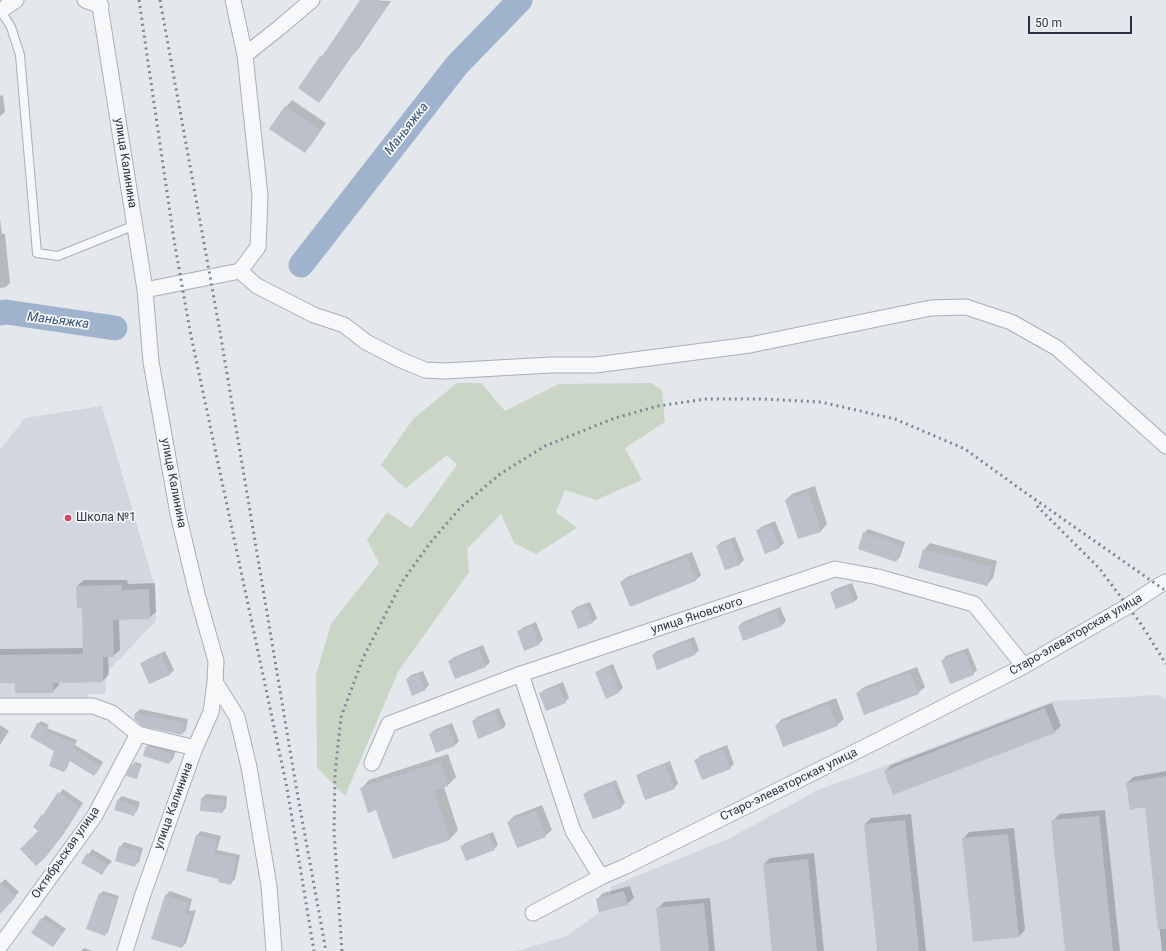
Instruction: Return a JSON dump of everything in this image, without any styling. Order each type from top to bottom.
[{"type":"street","points":[[1,11],[16,0]]},
{"type":"street","points":[[85,0],[100,3]]},
{"type":"street","points":[[145,290],[240,271],[258,246],[260,196],[245,55],[233,0]]},
{"type":"street","points":[[245,55],[280,28],[312,0]]},
{"type":"street","name":"улица Калинина","points":[[100,3],[145,290],[150,362],[176,506],[197,594],[216,661],[211,712],[195,748],[143,894],[125,951]]},
{"type":"street","points":[[240,271],[258,286],[314,315],[344,325],[366,342],[402,360],[425,370],[444,371],[551,365],[603,364],[750,345],[932,308],[966,307],[1011,322],[1057,348],[1166,446]]},
{"type":"street","name":"улица Яновского","points":[[372,763],[389,724],[521,674],[835,569],[878,577],[974,604],[1024,666]]},
{"type":"street","name":"Старо-элеваторская улица","points":[[533,913],[601,877],[874,743],[1024,666],[1128,606],[1166,582]]},
{"type":"street","points":[[521,674],[573,831],[601,877]]},
{"type":"street","points":[[215,682],[238,717],[249,767],[269,886],[274,951]]},
{"type":"street","points":[[0,706],[92,706],[112,713],[138,734],[195,748]]},
{"type":"street","name":"Октябрьская улица","points":[[0,946],[94,817],[138,734]]},
{"type":"lane","points":[[1,11],[11,27],[20,54],[37,253],[58,256],[135,225]]},
{"type":"shaded area","name":"Школа №1","points":[[102,406],[155,587],[156,621],[107,672],[105,694],[89,694],[85,700],[0,700],[0,450],[25,418]]},
{"type":"shaded area","points":[[1158,695],[1166,699],[1166,951],[517,951],[567,936],[599,913],[596,899],[611,895],[610,887],[730,838],[820,789],[866,773],[1053,701]]},
{"type":"green space","points":[[457,383],[481,383],[505,411],[559,384],[651,383],[662,390],[665,422],[625,448],[642,480],[596,500],[565,490],[556,512],[577,528],[536,554],[514,543],[501,514],[467,549],[469,572],[398,672],[345,796],[317,767],[316,675],[331,624],[379,563],[367,540],[387,512],[411,528],[457,465],[447,455],[406,488],[381,465],[413,419]]},
{"type":"building","points":[[360,0],[378,0],[387,6],[319,103],[298,88],[320,56],[322,57]]},
{"type":"building","points":[[285,106],[320,130],[305,153],[269,129]]},
{"type":"building","points":[[808,492],[821,532],[798,539],[785,500]]},
{"type":"building","points":[[771,525],[780,548],[765,554],[756,530]]},
{"type":"building","points":[[863,532],[902,546],[896,562],[858,549]]},
{"type":"building","points":[[731,540],[740,565],[725,570],[716,546]]},
{"type":"building","points":[[923,549],[992,567],[987,586],[918,568]]},
{"type":"building","points":[[687,557],[696,581],[630,607],[620,582]]},
{"type":"building","points":[[122,585],[122,590],[149,589],[150,619],[113,620],[114,657],[103,657],[103,682],[53,683],[53,693],[15,693],[15,683],[0,683],[0,655],[83,654],[82,608],[77,608],[76,586]]},
{"type":"building","points":[[848,586],[854,602],[836,609],[830,593]]},
{"type":"building","points":[[586,605],[593,623],[578,629],[571,611]]},
{"type":"building","points":[[776,611],[782,626],[743,641],[738,626]]},
{"type":"building","points":[[532,626],[539,645],[524,651],[517,631]]},
{"type":"building","points":[[690,640],[695,655],[657,670],[652,655]]},
{"type":"building","points":[[479,649],[486,667],[455,679],[448,661]]},
{"type":"building","points":[[964,651],[974,675],[950,684],[941,660]]},
{"type":"building","points":[[161,654],[170,675],[149,684],[140,663]]},
{"type":"building","points":[[609,667],[619,693],[606,699],[595,672]]},
{"type":"building","points":[[910,672],[919,694],[864,715],[856,693]]},
{"type":"building","points":[[419,674],[426,690],[412,696],[406,679]]},
{"type":"building","points":[[559,686],[566,703],[546,711],[539,693]]},
{"type":"building","points":[[829,704],[838,726],[783,747],[775,725]]},
{"type":"building","points":[[1045,708],[1055,733],[893,795],[884,771]]},
{"type":"building","points":[[495,712],[502,729],[478,739],[472,721]]},
{"type":"building","points":[[135,713],[184,723],[182,735],[142,726],[134,719]]},
{"type":"building","points":[[37,723],[47,728],[45,731],[75,743],[73,749],[101,766],[94,776],[68,760],[64,772],[49,766],[54,751],[30,737]]},
{"type":"building","points":[[448,727],[455,746],[436,753],[429,734]]},
{"type":"building","points":[[146,746],[173,754],[169,764],[143,756]]},
{"type":"building","points":[[723,749],[731,769],[702,780],[694,760]]},
{"type":"building","points":[[440,762],[448,786],[434,791],[450,840],[393,859],[376,810],[368,813],[360,788]]},
{"type":"building","points":[[132,764],[141,766],[137,779],[126,776]]},
{"type":"building","points":[[665,764],[675,789],[645,800],[636,775]]},
{"type":"building","points":[[1166,776],[1166,929],[1158,929],[1145,807],[1130,810],[1126,783]]},
{"type":"building","points":[[612,783],[622,808],[593,819],[583,794]]},
{"type":"building","points":[[58,792],[80,807],[64,831],[65,832],[45,858],[36,866],[20,849],[38,831],[33,827]]},
{"type":"building","points":[[201,798],[224,800],[223,813],[200,811]]},
{"type":"building","points":[[117,800],[137,806],[134,816],[114,810]]},
{"type":"building","points":[[536,811],[546,837],[517,848],[507,822]]},
{"type":"building","points":[[1099,816],[1113,951],[1065,951],[1051,820]]},
{"type":"building","points":[[905,820],[919,951],[877,951],[864,824]]},
{"type":"building","points":[[1008,834],[1019,937],[973,942],[962,838]]},
{"type":"building","points":[[196,835],[217,840],[214,854],[236,858],[231,885],[218,882],[218,879],[186,871]]},
{"type":"building","points":[[489,835],[495,850],[466,861],[460,846]]},
{"type":"building","points":[[119,846],[139,852],[135,867],[115,861]]},
{"type":"building","points":[[87,853],[108,865],[102,875],[81,863]]},
{"type":"building","points":[[808,859],[817,951],[772,951],[763,864]]},
{"type":"building","points":[[0,882],[16,897],[0,914]]},
{"type":"building","points":[[624,891],[628,905],[599,912],[596,899]]},
{"type":"building","points":[[99,893],[117,899],[105,936],[86,929]]},
{"type":"building","points":[[165,895],[189,903],[185,914],[192,913],[182,948],[151,939]]},
{"type":"building","points":[[704,903],[709,951],[661,951],[656,908]]},
{"type":"building","points":[[41,918],[63,933],[53,947],[31,933]]},
{"type":"waterway","name":"Маньяжка","points":[[301,265],[457,65],[520,0]]},
{"type":"waterway","name":"Маньяжка","points":[[0,313],[6,312],[115,328]]},
{"type":"railway","points":[[139,0],[174,240],[190,331],[287,788],[314,951]]},
{"type":"railway","points":[[160,0],[219,326],[296,786],[326,951]]},
{"type":"railway","points":[[342,951],[334,832],[335,774],[341,717],[363,658],[402,582],[430,543],[461,507],[500,474],[545,446],[615,418],[658,406],[706,399],[763,399],[821,402],[895,419],[965,449],[1166,591]]},
{"type":"railway","points":[[1037,506],[1099,568],[1141,624],[1166,664]]},
{"type":"place","name":"Школа №1","points":[[68,518]]}]
